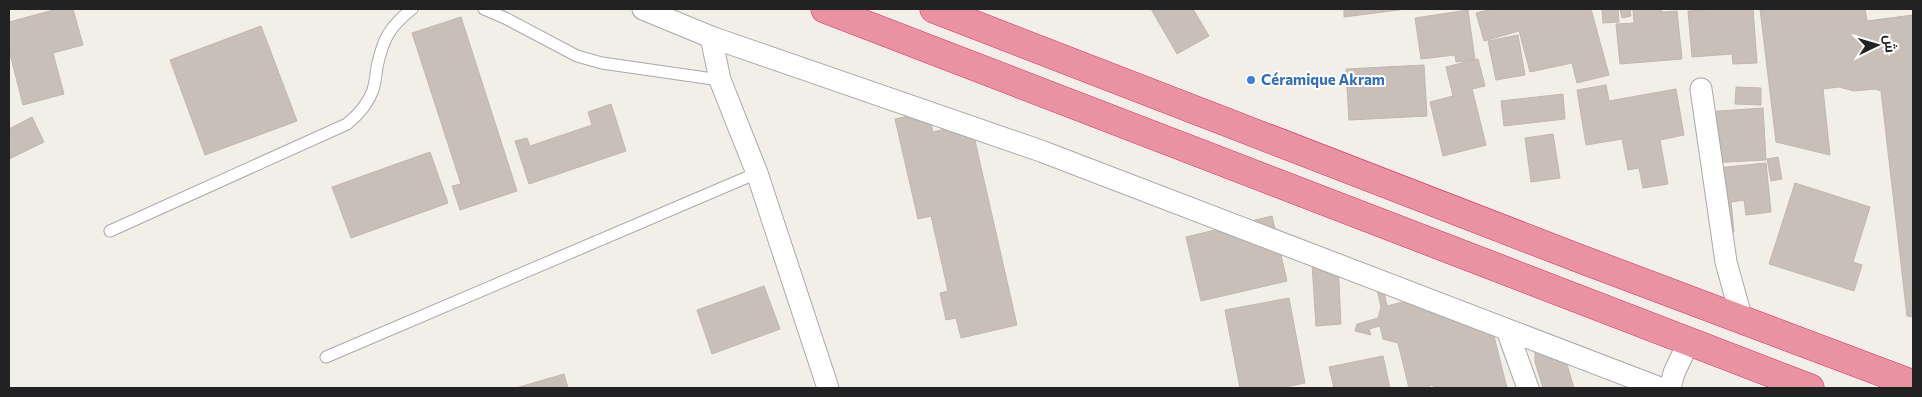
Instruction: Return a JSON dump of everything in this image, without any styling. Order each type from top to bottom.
[{"type":"highway","points":[[825,9],[1810,388]]},
{"type":"highway","points":[[934,9],[1913,384]]},
{"type":"street","points":[[642,9],[711,37],[1041,152],[1660,388]]},
{"type":"street","points":[[711,37],[720,80],[757,173],[828,388]]},
{"type":"street","points":[[1702,89],[1726,262],[1742,320]]},
{"type":"street","points":[[1507,330],[1528,388]]},
{"type":"street","points":[[1670,388],[1674,373],[1689,341]]},
{"type":"lane","points":[[110,231],[347,124],[363,108],[373,90],[381,50],[387,36],[396,21],[412,9]]},
{"type":"lane","points":[[484,9],[577,56],[602,62],[720,80]]},
{"type":"lane","points":[[326,357],[757,173]]},
{"type":"building","points":[[57,9],[73,9],[83,45],[53,53],[64,94],[23,105],[9,50],[9,22]]},
{"type":"building","points":[[1151,9],[1193,9],[1209,36],[1177,54]]},
{"type":"building","points":[[1344,9],[1406,9],[1344,17]]},
{"type":"building","points":[[1492,9],[1591,9],[1609,75],[1577,83],[1572,63],[1530,72],[1519,31],[1484,41],[1476,13]]},
{"type":"building","points":[[1602,9],[1618,9],[1619,22],[1603,23]]},
{"type":"building","points":[[1620,9],[1630,9],[1631,16],[1622,18]]},
{"type":"building","points":[[1633,9],[1661,9],[1662,12],[1677,11],[1682,59],[1620,64],[1616,24],[1634,23]]},
{"type":"building","points":[[1753,9],[1757,63],[1733,64],[1732,54],[1692,57],[1688,11]]},
{"type":"building","points":[[1760,9],[1865,9],[1867,21],[1913,15],[1913,317],[1907,316],[1881,91],[1875,89],[1854,91],[1839,87],[1823,89],[1830,155],[1776,142]]},
{"type":"building","points":[[1468,10],[1475,60],[1456,62],[1455,55],[1421,59],[1415,18]]},
{"type":"building","points":[[461,17],[517,191],[460,210],[452,186],[461,184],[412,33]]},
{"type":"building","points":[[261,26],[297,121],[205,155],[170,60]]},
{"type":"building","points":[[1518,35],[1525,75],[1496,80],[1488,41]]},
{"type":"building","points":[[1478,59],[1485,86],[1472,89],[1486,145],[1443,156],[1430,102],[1453,96],[1446,67]]},
{"type":"building","points":[[1424,65],[1427,116],[1349,120],[1346,69]]},
{"type":"building","points":[[1606,85],[1609,101],[1676,89],[1684,135],[1660,140],[1668,184],[1643,188],[1639,168],[1628,170],[1622,139],[1586,145],[1577,90]]},
{"type":"building","points":[[1736,87],[1761,88],[1761,105],[1735,104]]},
{"type":"building","points":[[1563,94],[1565,119],[1504,126],[1501,101]]},
{"type":"building","points":[[611,104],[626,151],[529,184],[515,141],[527,138],[530,146],[592,125],[588,112]]},
{"type":"building","points":[[1763,108],[1766,160],[1708,163],[1705,112]]},
{"type":"building","points":[[928,112],[933,132],[971,123],[1017,325],[961,338],[956,318],[946,320],[940,293],[948,291],[931,216],[918,219],[895,119]]},
{"type":"building","points":[[32,117],[44,142],[9,159],[9,129]]},
{"type":"building","points":[[1553,134],[1560,178],[1531,182],[1525,138]]},
{"type":"building","points":[[430,152],[448,203],[351,238],[332,187]]},
{"type":"building","points":[[1778,157],[1782,179],[1771,181],[1767,159]]},
{"type":"building","points":[[1766,163],[1771,212],[1746,215],[1744,200],[1731,202],[1734,232],[1713,234],[1706,169]]},
{"type":"building","points":[[1795,183],[1870,207],[1853,262],[1862,265],[1854,291],[1769,264]]},
{"type":"building","points":[[1272,216],[1287,281],[1201,301],[1186,237]]},
{"type":"building","points":[[1338,263],[1341,324],[1316,326],[1312,264]]},
{"type":"building","points":[[1376,285],[1383,287],[1387,306],[1422,297],[1425,312],[1437,309],[1491,324],[1507,388],[1442,388],[1429,385],[1430,388],[1409,388],[1398,343],[1383,339],[1380,326],[1369,329],[1371,335],[1355,331],[1357,324],[1378,318],[1381,307]]},
{"type":"building","points":[[764,286],[780,329],[712,354],[697,310]]},
{"type":"building","points":[[1289,298],[1305,383],[1280,388],[1240,388],[1225,310]]},
{"type":"building","points":[[1563,351],[1574,388],[1543,388],[1535,362],[1535,352]]},
{"type":"building","points":[[1383,356],[1390,388],[1334,388],[1329,367]]},
{"type":"building","points":[[564,374],[568,388],[516,388]]},
{"type":"place","name":"Céramique Akram","points":[[1251,80]]}]
